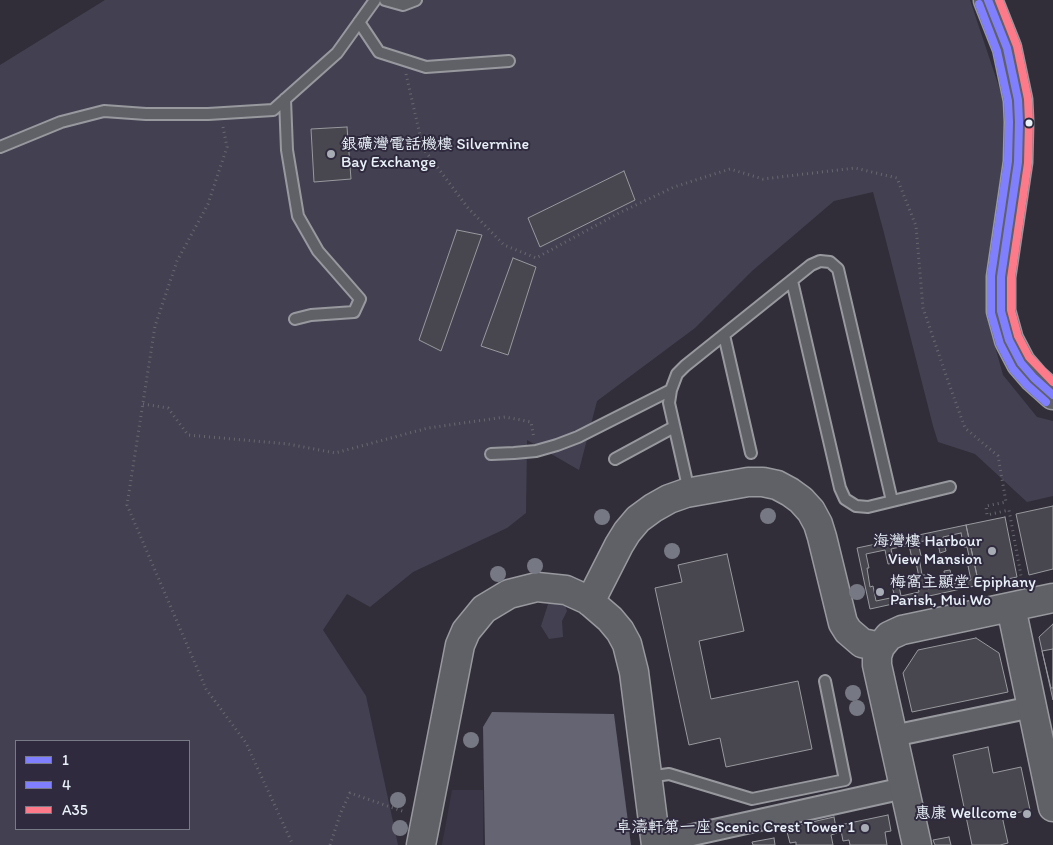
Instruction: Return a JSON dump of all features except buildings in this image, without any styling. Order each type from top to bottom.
[{"type":"street","points":[[988,0],[1006,48],[1018,100],[1019,122],[1018,162],[1000,277],[1001,311],[1009,340],[1021,363],[1053,395]]},
{"type":"street","points":[[590,602],[619,545],[638,519],[653,508],[669,499],[689,493],[748,482],[763,482],[783,488],[801,500],[811,511],[818,524],[842,622],[848,631],[862,643],[880,647]]},
{"type":"street","points":[[421,845],[460,645],[474,619],[490,605],[509,594],[523,589],[552,588],[577,595],[590,602],[605,614],[620,631],[631,658],[656,844],[904,788]]},
{"type":"street","points":[[917,845],[877,665],[880,647],[889,636],[902,630],[1053,598]]},
{"type":"street","points":[[1012,607],[1041,719],[1053,807]]},
{"type":"street","points":[[893,736],[1041,719]]},
{"type":"lane","points":[[0,147],[61,122],[104,111],[146,114],[273,110],[337,53],[375,0]]},
{"type":"lane","points":[[385,0],[403,5],[416,0]]},
{"type":"lane","points":[[359,22],[379,52],[426,67],[509,61]]},
{"type":"lane","points":[[285,100],[287,150],[298,216],[318,251],[360,299],[354,312],[295,318]]},
{"type":"lane","points":[[689,493],[669,403],[670,390],[677,374],[811,265],[820,261],[830,262],[838,269],[892,501]]},
{"type":"lane","points":[[792,281],[842,494],[849,503],[862,507],[950,487]]},
{"type":"lane","points":[[724,335],[751,453]]},
{"type":"lane","points":[[491,454],[514,454],[536,451],[557,445],[578,437],[670,390]]},
{"type":"lane","points":[[615,458],[674,427]]},
{"type":"lane","points":[[647,777],[669,774],[752,799],[845,780],[825,681]]},
{"type":"path","points":[[402,59],[423,148],[468,208],[504,245],[536,258]]},
{"type":"path","points":[[220,113],[227,147],[208,204],[177,261],[155,326],[127,505],[206,689],[246,743],[294,845]]},
{"type":"path","points":[[143,404],[168,408],[188,435],[288,444],[335,453],[428,428],[505,417],[531,422],[536,451]]},
{"type":"path","points":[[330,845],[341,812],[350,793],[413,816]]},
{"type":"shaded area","points":[[105,0],[970,0],[1008,114],[999,220],[988,292],[988,321],[1003,375],[1037,417],[1053,421],[1053,496],[1027,502],[975,454],[938,442],[873,192],[834,201],[752,271],[695,328],[597,401],[579,470],[527,440],[526,513],[507,528],[413,572],[370,607],[347,594],[323,630],[366,696],[398,845],[0,845],[0,65]]},
{"type":"shaded area","points":[[550,598],[564,602],[567,611],[562,621],[563,637],[549,639],[541,626]]},
{"type":"shaded area","points":[[452,790],[483,790],[483,845],[442,845]]},
{"type":"water","points":[[492,712],[614,714],[631,845],[485,845],[483,727]]},
{"type":"transit line","name":"1","points":[[988,0],[1007,48],[1018,100],[1019,122],[1018,162],[1001,277],[1001,311],[1009,340],[1021,363],[1053,395]]},
{"type":"transit line","name":"A35","points":[[999,0],[1017,46],[1028,99],[1029,122],[1028,163],[1011,278],[1011,310],[1018,336],[1029,357],[1053,382]]},
{"type":"transit line","name":"4","points":[[979,4],[997,51],[1008,101],[1009,122],[1008,161],[991,276],[991,313],[1000,344],[1013,369],[1046,402]]},
{"type":"place","name":"銀礦灣電話機樓 Silvermine Bay Exchange","points":[[331,154]]},
{"type":"place","name":"海灣樓 Harbour View Mansion","points":[[992,551]]},
{"type":"place","name":"梅窩主顯堂 Epiphany Parish, Mui Wo","points":[[880,592]]},
{"type":"place","name":"惠康 Wellcome","points":[[1027,814]]},
{"type":"place","name":"卓濤軒第一座 Scenic Crest Tower 1","points":[[865,828]]}]
